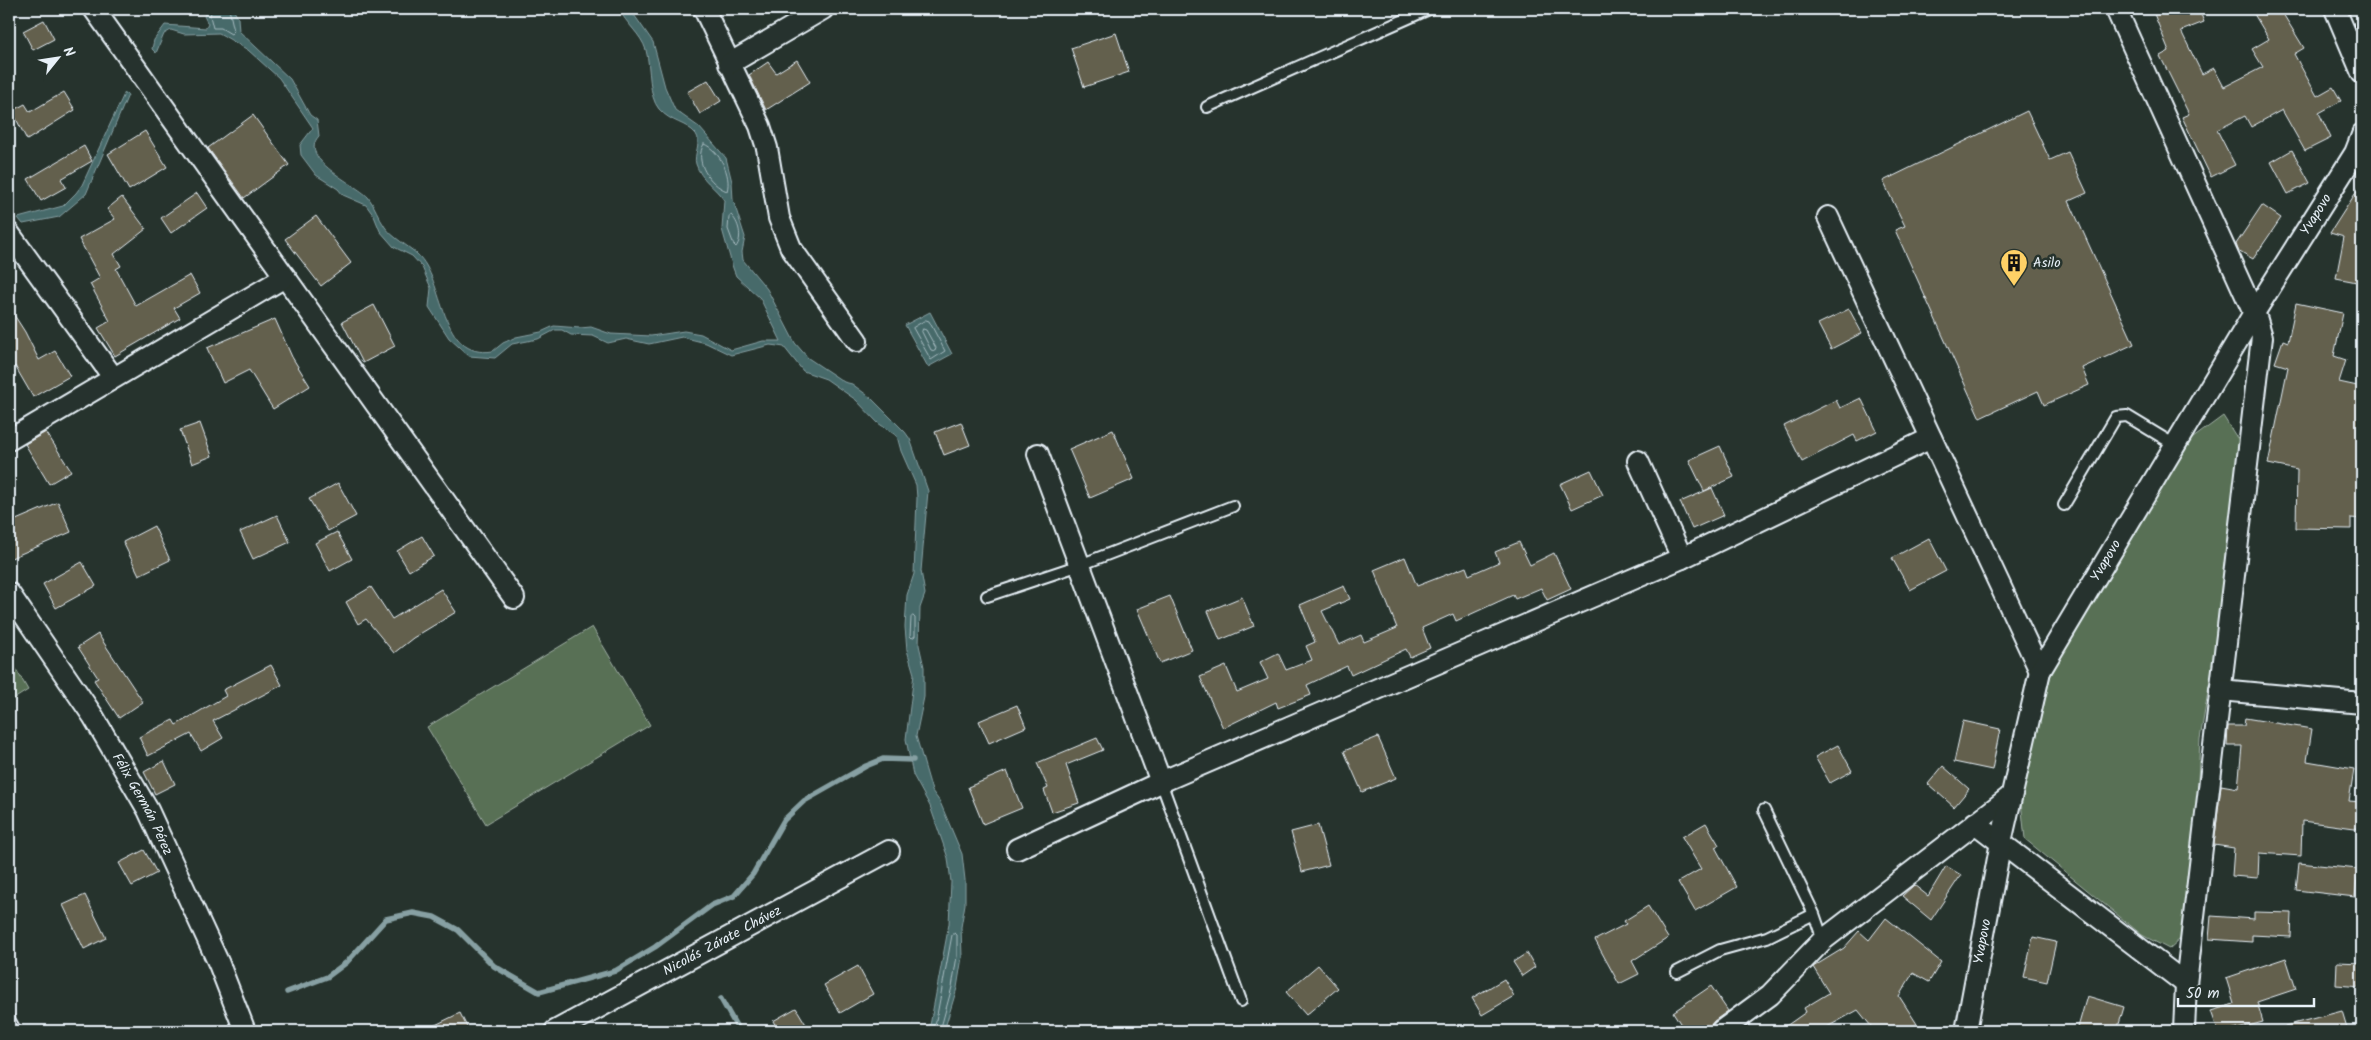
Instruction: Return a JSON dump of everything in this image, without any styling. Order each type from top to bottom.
[{"type":"street","points":[[94,9],[514,598]]},
{"type":"street","points":[[704,9],[760,126],[767,148],[779,218],[791,248],[857,341]]},
{"type":"street","points":[[729,64],[823,9]]},
{"type":"street","points":[[2116,9],[2254,313],[2262,337],[2186,984],[2184,1031]]},
{"type":"street","points":[[2335,9],[2362,73]]},
{"type":"street","name":"Yvapovo","points":[[1966,1031],[2001,842],[2040,671],[2254,313],[2360,147]]},
{"type":"street","points":[[1828,218],[2040,671]]},
{"type":"street","points":[[9,232],[113,377]]},
{"type":"street","points":[[9,440],[285,277]]},
{"type":"street","points":[[1017,848],[1161,782],[1682,558],[1931,438]]},
{"type":"street","points":[[1038,454],[1161,782]]},
{"type":"street","points":[[1638,461],[1682,558]]},
{"type":"street","name":"Félix Germán Pérez","points":[[9,593],[93,716],[148,810],[220,964],[245,1031]]},
{"type":"street","points":[[2220,690],[2362,704]]},
{"type":"street","points":[[1722,1031],[1770,995],[1823,940],[2012,796]]},
{"type":"street","points":[[1975,823],[2186,984]]},
{"type":"street","name":"Nicolás Zárate Chávez","points":[[555,1031],[888,851]]},
{"type":"lane","points":[[1207,106],[1429,9]]},
{"type":"lane","points":[[2064,505],[2116,417],[2127,416],[2175,445]]},
{"type":"lane","points":[[987,596],[1080,565],[1233,506]]},
{"type":"lane","points":[[1161,782],[1241,1001]]},
{"type":"lane","points":[[1764,810],[1814,914],[1823,940]]},
{"type":"lane","points":[[1677,972],[1720,950],[1767,937],[1814,914]]},
{"type":"lane","points":[[9,1018],[14,1028],[9,1031]]},
{"type":"green space","points":[[2223,416],[2239,441],[2234,539],[2200,739],[2191,929],[2169,949],[2142,935],[2025,839],[2020,792],[2051,675],[2174,452]]},
{"type":"green space","points":[[592,627],[650,725],[486,824],[427,727]]},
{"type":"green space","points":[[9,657],[28,690],[9,702]]},
{"type":"water","points":[[208,9],[233,9],[238,18],[239,31],[290,79],[310,115],[317,120],[319,136],[314,145],[316,153],[331,170],[368,197],[388,231],[417,254],[426,266],[433,281],[452,331],[462,343],[475,350],[493,351],[503,343],[516,337],[541,332],[554,326],[591,327],[611,334],[651,336],[684,331],[701,334],[731,350],[763,341],[781,341],[760,298],[736,276],[722,229],[724,200],[698,170],[696,164],[698,137],[688,127],[664,114],[655,103],[651,89],[648,57],[644,44],[619,9],[630,9],[653,42],[665,87],[675,110],[699,127],[726,158],[732,182],[733,200],[745,237],[742,252],[743,260],[767,289],[795,343],[808,358],[844,382],[852,384],[871,398],[905,432],[910,439],[928,491],[921,571],[925,594],[920,608],[919,645],[924,667],[924,697],[916,736],[932,791],[940,802],[962,854],[965,880],[965,904],[961,927],[962,957],[957,988],[944,1031],[929,1031],[949,924],[951,882],[948,858],[930,806],[913,775],[906,739],[914,674],[907,650],[905,627],[907,595],[914,574],[917,498],[916,485],[901,451],[897,436],[878,423],[856,400],[826,379],[803,371],[784,347],[770,345],[731,355],[706,343],[682,337],[649,344],[626,339],[608,343],[593,336],[571,335],[562,330],[555,330],[538,339],[512,344],[495,358],[469,356],[449,338],[429,307],[431,288],[422,267],[412,256],[394,247],[380,231],[374,216],[366,205],[343,195],[338,189],[316,175],[301,155],[300,145],[313,128],[279,78],[248,50],[219,33],[184,34],[171,30],[164,34],[156,53],[152,49],[154,40],[165,25],[206,28],[208,24],[204,16]]},
{"type":"water","points":[[125,92],[128,95],[86,194],[59,217],[23,224],[18,218],[63,206],[76,193],[82,185]]},
{"type":"water","points":[[930,312],[952,354],[928,367],[905,325]]},
{"type":"building","points":[[2152,9],[2199,9],[2204,22],[2181,31],[2202,74],[2214,68],[2224,87],[2263,67],[2252,49],[2269,39],[2251,9],[2280,9],[2304,48],[2294,54],[2317,96],[2333,87],[2341,101],[2319,113],[2331,138],[2305,151],[2282,110],[2251,127],[2245,116],[2217,130],[2235,165],[2211,177],[2182,117],[2189,114],[2160,56],[2169,51]]},
{"type":"building","points":[[44,20],[54,39],[33,50],[23,31]]},
{"type":"building","points":[[1116,33],[1129,72],[1084,87],[1071,48]]},
{"type":"building","points":[[797,60],[810,82],[766,110],[749,75],[768,62],[776,73]]},
{"type":"building","points":[[708,80],[721,101],[700,114],[687,92]]},
{"type":"building","points":[[64,92],[75,110],[27,140],[12,111],[25,104],[30,112]]},
{"type":"building","name":"Asilo","points":[[2027,111],[2050,160],[2068,152],[2087,193],[2069,201],[2134,344],[2082,368],[2089,385],[2044,405],[2038,391],[1980,418],[1895,230],[1905,226],[1883,181]]},
{"type":"building","points":[[253,115],[289,165],[244,198],[208,148]]},
{"type":"building","points":[[145,131],[167,167],[129,190],[108,154]]},
{"type":"building","points":[[84,146],[92,161],[61,179],[66,187],[41,201],[28,179]]},
{"type":"building","points":[[2292,150],[2310,183],[2288,194],[2271,162]]},
{"type":"building","points":[[2362,183],[2362,283],[2336,278],[2344,237],[2330,233]]},
{"type":"building","points":[[197,193],[207,208],[171,233],[161,218]]},
{"type":"building","points":[[122,197],[146,229],[114,254],[121,266],[116,269],[136,306],[190,275],[200,293],[174,308],[180,318],[115,356],[98,328],[110,321],[90,284],[100,278],[79,239],[115,219],[107,209]]},
{"type":"building","points":[[2262,205],[2281,218],[2253,259],[2238,250],[2236,244]]},
{"type":"building","points":[[316,216],[351,263],[321,286],[285,239]]},
{"type":"building","points":[[2296,303],[2343,313],[2334,356],[2346,360],[2339,382],[2362,387],[2362,519],[2351,518],[2351,529],[2296,528],[2297,470],[2268,464],[2288,367],[2275,363],[2283,340],[2288,342]]},
{"type":"building","points":[[374,305],[395,346],[363,363],[342,322]]},
{"type":"building","points":[[9,307],[25,332],[39,360],[55,351],[70,376],[33,397],[15,366],[9,369]]},
{"type":"building","points":[[1849,309],[1862,333],[1831,349],[1818,324]]},
{"type":"building","points":[[275,319],[292,357],[310,386],[273,409],[249,370],[223,383],[207,348]]},
{"type":"building","points":[[1861,398],[1877,431],[1857,441],[1854,435],[1802,462],[1784,426],[1836,400],[1840,408]]},
{"type":"building","points":[[961,422],[970,445],[944,455],[935,432]]},
{"type":"building","points":[[200,423],[212,456],[192,464],[180,430]]},
{"type":"building","points":[[1113,430],[1134,479],[1090,498],[1069,449]]},
{"type":"building","points":[[46,432],[71,471],[49,484],[25,444]]},
{"type":"building","points":[[1720,446],[1734,477],[1704,491],[1689,460]]},
{"type":"building","points":[[1591,470],[1603,495],[1572,509],[1560,484]]},
{"type":"building","points":[[338,483],[356,516],[328,531],[309,499]]},
{"type":"building","points":[[1712,488],[1724,515],[1692,529],[1680,502]]},
{"type":"building","points":[[58,502],[71,532],[9,559],[9,523]]},
{"type":"building","points":[[277,515],[290,542],[253,559],[240,532]]},
{"type":"building","points":[[154,526],[170,560],[139,575],[123,542]]},
{"type":"building","points":[[337,532],[352,559],[330,571],[315,543]]},
{"type":"building","points":[[422,536],[434,556],[409,571],[397,551]]},
{"type":"building","points":[[1929,538],[1946,571],[1910,590],[1892,558]]},
{"type":"building","points":[[1519,542],[1530,565],[1554,553],[1571,589],[1547,600],[1541,588],[1515,599],[1513,595],[1456,621],[1453,614],[1422,628],[1430,648],[1410,657],[1406,649],[1351,675],[1347,666],[1307,685],[1311,695],[1278,708],[1276,702],[1223,728],[1200,677],[1226,666],[1237,692],[1268,679],[1260,662],[1278,653],[1286,670],[1312,660],[1306,646],[1315,642],[1300,605],[1344,586],[1350,599],[1322,611],[1339,645],[1361,635],[1364,642],[1397,628],[1374,570],[1405,557],[1417,586],[1466,567],[1469,575],[1499,562],[1495,552]]},
{"type":"building","points":[[82,562],[96,586],[56,608],[43,584]]},
{"type":"building","points":[[371,587],[392,619],[441,589],[456,612],[413,638],[394,653],[366,619],[358,624],[346,602]]},
{"type":"building","points":[[1170,596],[1192,650],[1160,663],[1137,609]]},
{"type":"building","points":[[1242,597],[1254,626],[1220,640],[1208,611]]},
{"type":"building","points":[[98,634],[143,702],[119,718],[94,680],[98,678],[78,647]]},
{"type":"building","points":[[271,665],[282,685],[213,721],[223,738],[201,751],[191,734],[148,756],[139,737],[173,720],[176,725],[226,696],[223,690]]},
{"type":"building","points":[[1017,705],[1026,727],[989,743],[979,721]]},
{"type":"building","points":[[2245,718],[2312,729],[2307,761],[2354,769],[2349,801],[2362,802],[2362,829],[2302,821],[2301,856],[2259,853],[2258,878],[2232,876],[2234,848],[2214,845],[2221,785],[2238,788],[2242,746],[2227,746],[2228,726],[2244,726]]},
{"type":"building","points":[[1963,721],[2000,729],[1992,770],[1954,762]]},
{"type":"building","points":[[1378,737],[1396,778],[1362,792],[1344,751]]},
{"type":"building","points":[[1097,738],[1103,750],[1066,765],[1079,803],[1052,812],[1044,790],[1048,788],[1037,763]]},
{"type":"building","points":[[1838,745],[1852,771],[1830,783],[1815,757]]},
{"type":"building","points":[[164,761],[175,784],[155,794],[144,772]]},
{"type":"building","points":[[1943,766],[1969,789],[1954,807],[1928,784]]},
{"type":"building","points":[[1007,771],[1022,808],[983,824],[968,787]]},
{"type":"building","points":[[1706,823],[1719,845],[1715,847],[1737,887],[1695,911],[1678,882],[1701,869],[1682,837]]},
{"type":"building","points":[[1318,825],[1329,865],[1302,872],[1291,832]]},
{"type":"building","points":[[144,850],[157,873],[132,886],[119,863]]},
{"type":"building","points":[[2299,863],[2358,869],[2355,897],[2296,890]]},
{"type":"building","points":[[1946,866],[1961,875],[1931,920],[1902,896],[1914,885],[1928,896]]},
{"type":"building","points":[[85,895],[106,938],[84,949],[63,905]]},
{"type":"building","points":[[1648,906],[1668,938],[1632,961],[1639,974],[1619,984],[1595,940],[1626,924],[1624,921]]},
{"type":"building","points":[[2254,912],[2292,913],[2291,937],[2252,935],[2252,942],[2209,939],[2211,916],[2254,919]]},
{"type":"building","points":[[1886,918],[1941,962],[1929,982],[1913,973],[1899,996],[1917,1024],[1905,1031],[1875,1031],[1858,1010],[1820,1031],[1779,1031],[1806,1012],[1804,1008],[1829,993],[1813,967],[1844,948],[1859,931],[1869,940]]},
{"type":"building","points":[[2033,937],[2056,942],[2047,982],[2024,977]]},
{"type":"building","points":[[1527,953],[1535,967],[1522,976],[1513,962]]},
{"type":"building","points":[[2286,958],[2296,989],[2257,1002],[2263,1022],[2230,1031],[2218,1031],[2211,1011],[2234,1004],[2226,978]]},
{"type":"building","points":[[2337,962],[2362,963],[2362,987],[2336,985]]},
{"type":"building","points":[[1318,965],[1338,988],[1306,1015],[1286,992]]},
{"type":"building","points":[[858,966],[873,994],[840,1013],[824,985]]},
{"type":"building","points":[[1504,979],[1514,996],[1482,1015],[1472,998]]},
{"type":"building","points":[[1711,986],[1728,1011],[1714,1021],[1707,1031],[1685,1031],[1673,1012]]},
{"type":"building","points":[[2087,996],[2124,1007],[2117,1031],[2077,1031]]},
{"type":"building","points":[[796,1008],[810,1031],[779,1031],[773,1021]]},
{"type":"building","points":[[2342,1011],[2348,1031],[2285,1031],[2285,1026]]},
{"type":"building","points":[[460,1013],[469,1031],[423,1031]]},
{"type":"waterway","points":[[287,992],[327,977],[347,962],[386,919],[413,913],[434,917],[458,930],[494,966],[539,992],[615,971],[655,947],[712,905],[734,896],[753,874],[784,820],[804,801],[866,766],[883,759],[913,760]]},
{"type":"waterway","points":[[721,999],[739,1031]]},
{"type":"place","name":"Asilo","points":[[2014,287]]}]
